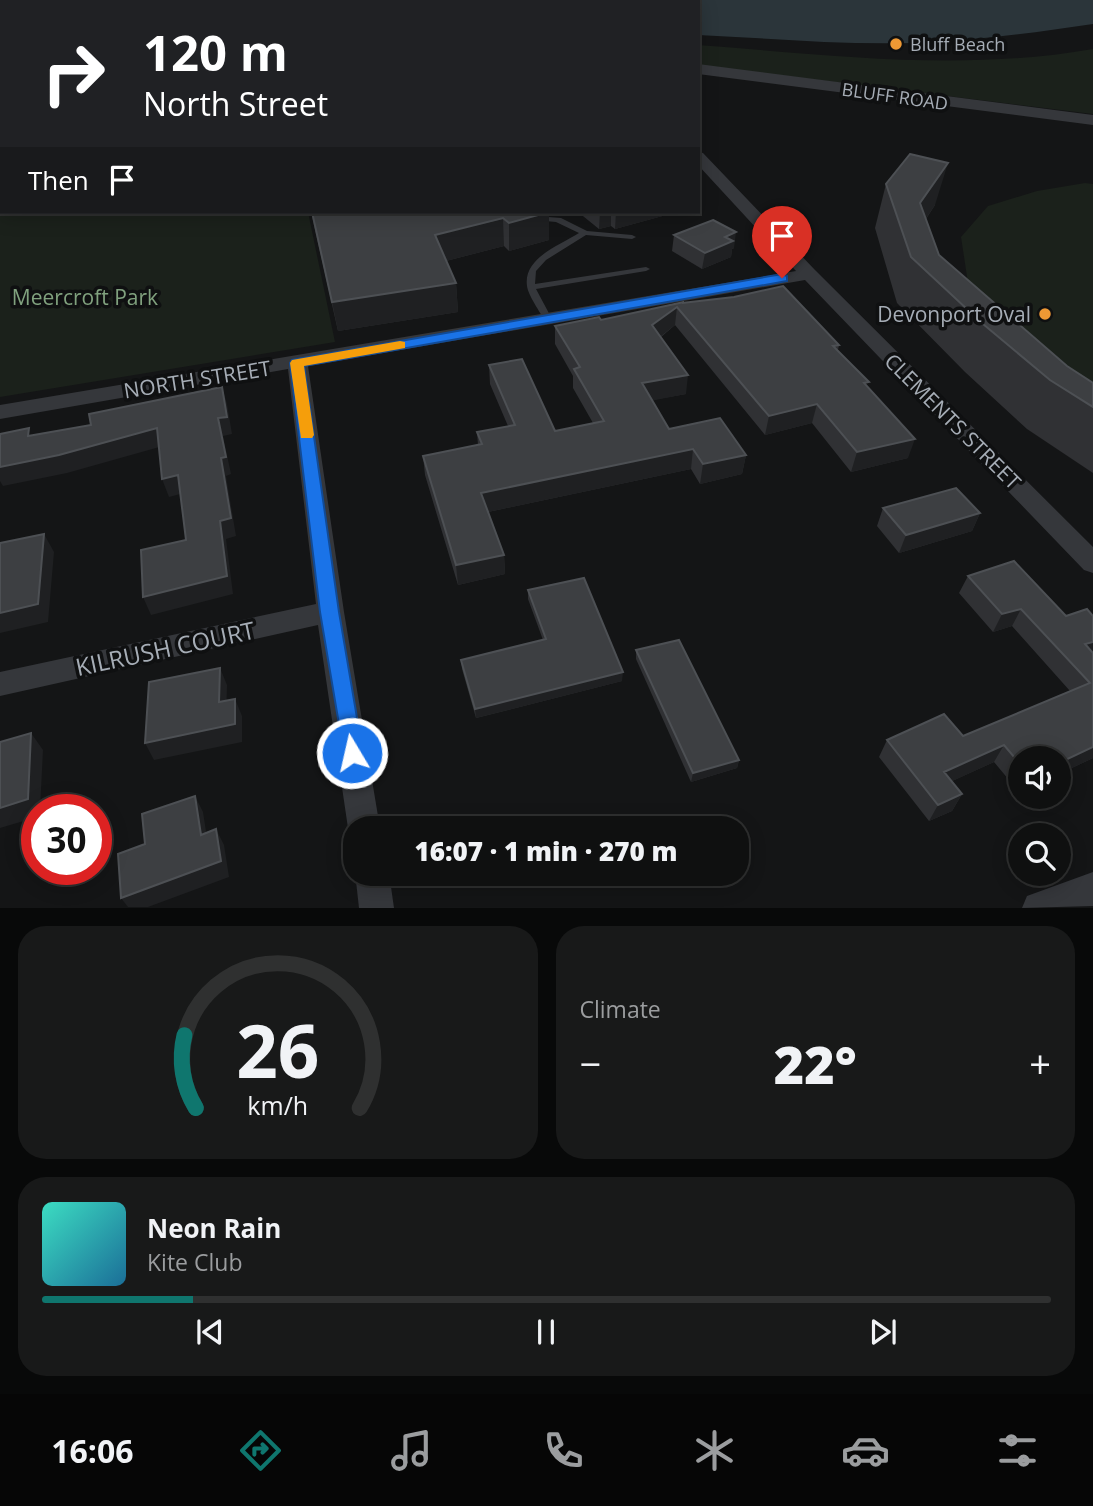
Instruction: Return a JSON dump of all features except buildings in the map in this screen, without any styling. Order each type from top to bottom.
[{"type":"street","name":"BLUFF ROAD","points":[[700,69],[1093,120]]},
{"type":"street","name":"CLEMENTS STREET","points":[[700,158],[808,274],[1093,563]]},
{"type":"street","name":"NORTH STREET","points":[[0,412],[808,274]]},
{"type":"street","points":[[297,363],[330,612],[362,816]]},
{"type":"street","name":"KILRUSH COURT","points":[[0,684],[330,612]]},
{"type":"street","points":[[374,886],[377,908]]},
{"type":"street","points":[[1039,908],[1093,889]]},
{"type":"lane","points":[[529,219],[558,220],[585,233],[632,237]]},
{"type":"lane","points":[[548,319],[531,287],[532,271],[543,258],[585,233]]},
{"type":"lane","points":[[531,287],[646,269]]},
{"type":"green space","points":[[700,45],[846,57],[945,60],[1044,56],[1093,49],[1093,114],[700,65]]},
{"type":"green space","name":"Devonport Oval","points":[[1093,184],[1093,400],[968,283],[961,237],[988,206],[1037,191]]},
{"type":"green space","name":"Meercroft Park","points":[[0,214],[308,214],[335,342],[0,397]]},
{"type":"shaded area","points":[[700,0],[1093,0],[1093,24],[958,40],[912,43],[700,35]]},
{"type":"slow traffic","points":[[306,435],[297,363],[400,345]]},
{"type":"place","name":"Bluff Beach","points":[[896,44]]},
{"type":"place","name":"Devonport Oval","points":[[1045,314]]},
{"type":"route","points":[[352,753],[297,363],[782,278]]}]
